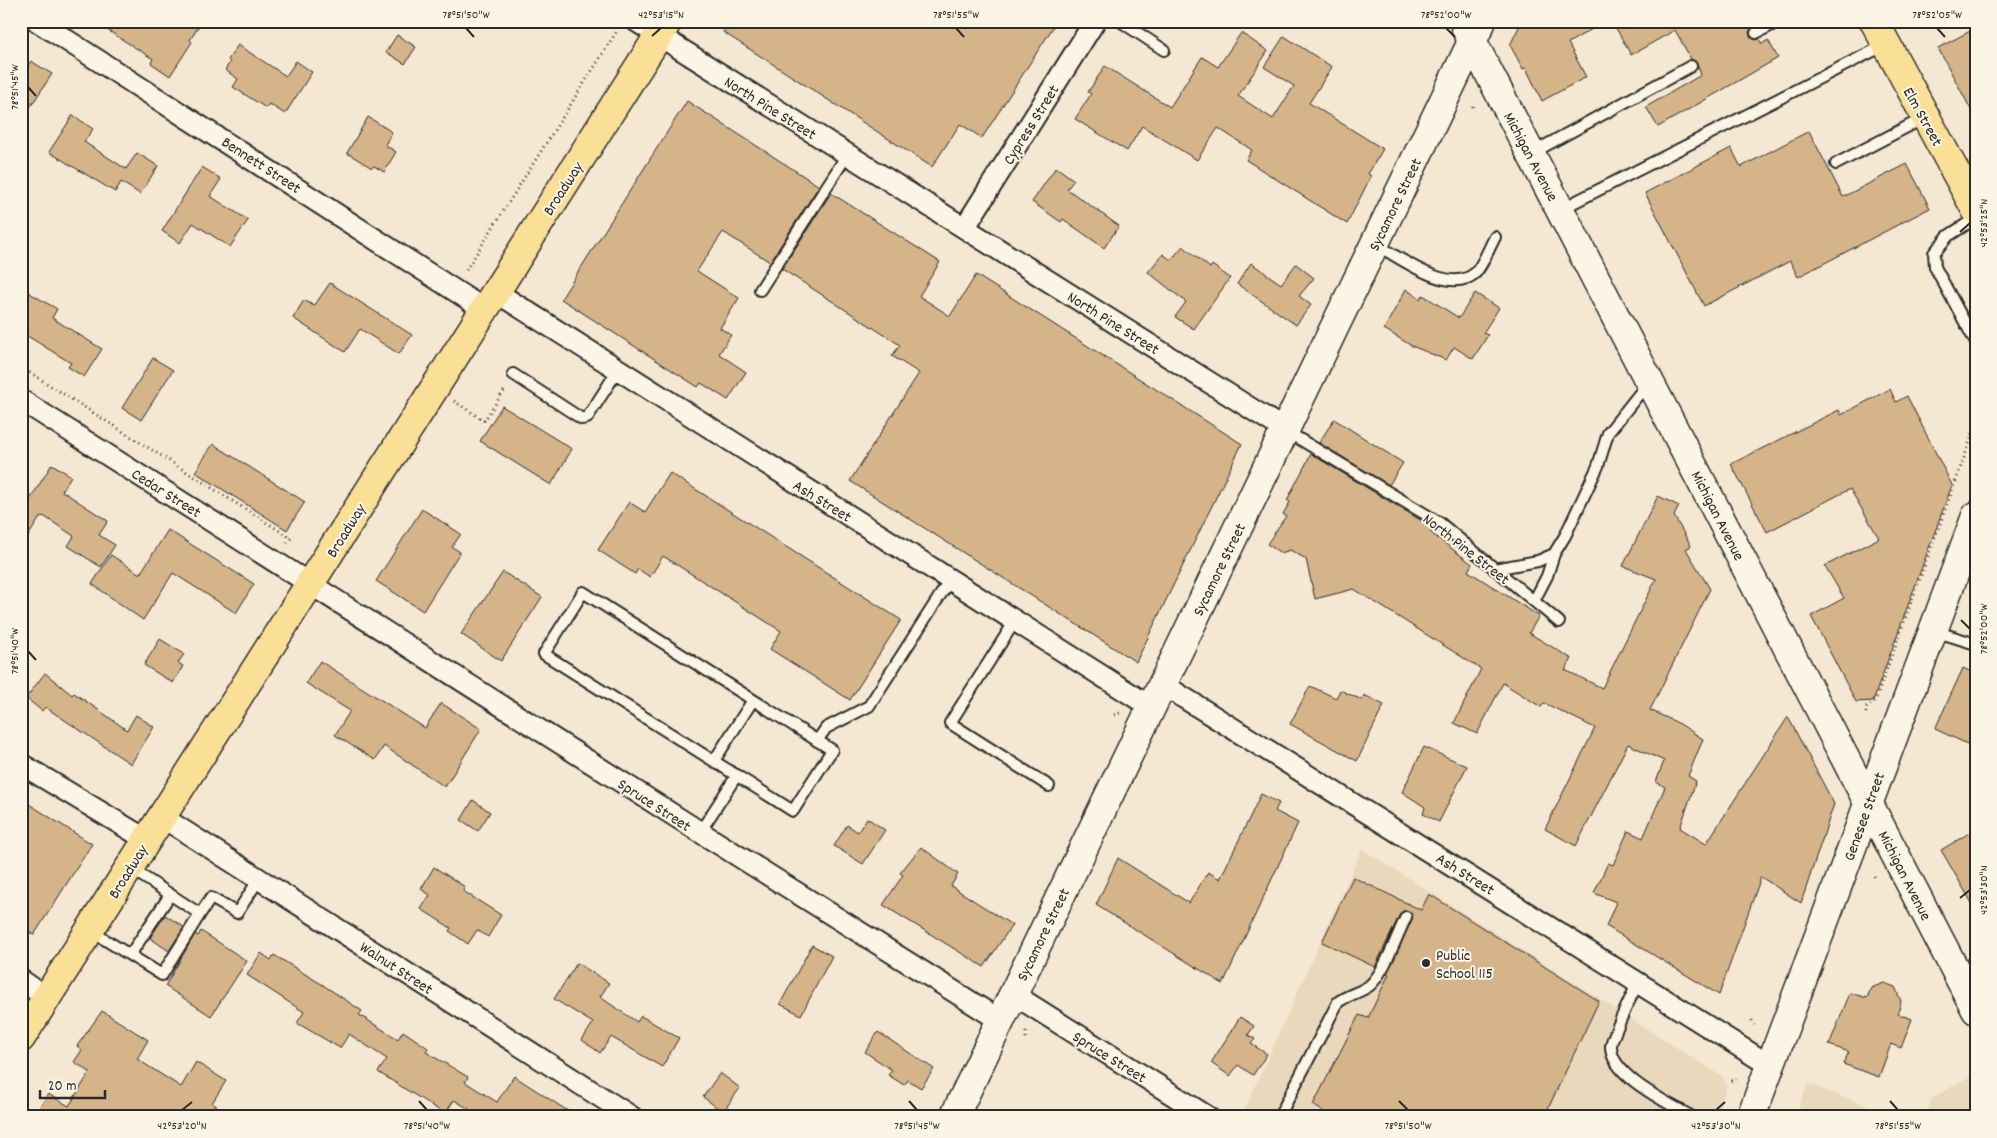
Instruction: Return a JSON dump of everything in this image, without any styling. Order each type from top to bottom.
[{"type":"main road","name":"Broadway","points":[[21,1038],[312,584],[663,29]]},
{"type":"main road","name":"Elm Street","points":[[1880,33],[1976,210]]},
{"type":"street","name":"Bennett Street","points":[[37,21],[490,301]]},
{"type":"street","name":"North Pine Street","points":[[636,21],[663,29],[847,155],[965,227],[1285,430]]},
{"type":"street","name":"Cypress Street","points":[[965,227],[1095,21]]},
{"type":"street","name":"Michigan Avenue","points":[[1472,28],[1531,154],[1976,1010]]},
{"type":"street","name":"Sycamore Street","points":[[954,1117],[1374,244],[1472,28]]},
{"type":"street","name":"Ash Street","points":[[490,301],[618,370],[1015,621],[1157,696],[1638,982],[1769,1064]]},
{"type":"street","name":"Cedar Street","points":[[21,400],[312,584]]},
{"type":"street","name":"Genesee Street","points":[[1750,1117],[1976,516]]},
{"type":"street","name":"Spruce Street","points":[[312,584],[1000,1021]]},
{"type":"street","points":[[21,764],[147,840]]},
{"type":"street","name":"Walnut Street","points":[[162,817],[632,1117]]},
{"type":"street","points":[[21,980],[47,998]]},
{"type":"street","name":"Spruce Street","points":[[1013,994],[1208,1117]]},
{"type":"lane","points":[[1120,21],[1164,50]]},
{"type":"lane","points":[[1756,33],[1780,21]]},
{"type":"lane","points":[[1560,210],[1732,123],[1880,33]]},
{"type":"lane","points":[[1531,154],[1691,66]]},
{"type":"lane","points":[[1836,164],[1925,117]]},
{"type":"lane","points":[[760,290],[847,155]]},
{"type":"lane","points":[[1976,218],[1948,236],[1934,253],[1935,267],[1976,343]]},
{"type":"lane","points":[[1374,244],[1436,278],[1456,281],[1474,274],[1495,237]]},
{"type":"lane","points":[[513,374],[582,419],[587,418],[618,370]]},
{"type":"lane","points":[[1534,601],[1542,588],[1554,554],[1565,536],[1598,466],[1608,433],[1650,382]]},
{"type":"lane","name":"North Pine Street","points":[[1285,430],[1440,523],[1558,622]]},
{"type":"lane","points":[[1494,569],[1538,560],[1554,554]]},
{"type":"lane","points":[[817,741],[826,728],[869,706],[950,580]]},
{"type":"lane","points":[[583,592],[753,700],[832,750],[793,811],[544,654],[583,592]]},
{"type":"lane","points":[[1015,621],[950,723],[1049,786]]},
{"type":"lane","points":[[1932,631],[1976,644]]},
{"type":"lane","points":[[714,761],[753,700]]},
{"type":"lane","points":[[700,832],[737,775]]},
{"type":"lane","points":[[130,868],[200,914]]},
{"type":"lane","points":[[90,930],[162,975],[210,898],[237,913],[259,879]]},
{"type":"lane","points":[[130,955],[170,895]]},
{"type":"lane","points":[[1279,1117],[1338,1002],[1349,994],[1368,987],[1376,978],[1406,917]]},
{"type":"lane","points":[[1638,982],[1610,1045],[1614,1062],[1627,1076],[1692,1117]]},
{"type":"path","points":[[466,270],[617,31]]},
{"type":"path","points":[[1474,106],[1474,111]]},
{"type":"path","name":"Cedar Street","points":[[21,367],[290,538]]},
{"type":"path","points":[[461,406],[485,421],[499,399]]},
{"type":"path","points":[[1866,713],[1866,708],[1875,702],[1976,425]]},
{"type":"path","points":[[1114,715],[1120,713]]},
{"type":"path","points":[[1752,1020],[1754,1025]]},
{"type":"path","points":[[1026,1032],[1026,1039]]},
{"type":"path","points":[[1731,1081],[1736,1079]]},
{"type":"shaded area","name":"Public School 115","points":[[1362,849],[1723,1077],[1727,1086],[1716,1117],[1253,1117],[1244,1111]]},
{"type":"shaded area","points":[[1976,1073],[1976,1117],[1925,1117],[1932,1098]]},
{"type":"shaded area","points":[[1808,1084],[1898,1117],[1795,1117]]},
{"type":"building","points":[[93,21],[202,21],[190,40],[192,42],[170,76],[151,63],[153,59]]},
{"type":"building","points":[[730,21],[1057,21],[982,138],[960,124],[932,167],[723,32]]},
{"type":"building","points":[[1522,21],[1606,21],[1568,43],[1586,77],[1542,101],[1526,68],[1523,69],[1510,45]]},
{"type":"building","points":[[1612,21],[1749,21],[1753,27],[1749,32],[1750,36],[1755,40],[1759,39],[1762,44],[1768,40],[1778,58],[1658,127],[1646,107],[1701,75],[1697,63],[1691,59],[1675,30],[1631,55]]},
{"type":"building","points":[[1976,28],[1976,119],[1938,48]]},
{"type":"building","points":[[1241,33],[1268,51],[1238,96],[1273,119],[1294,86],[1264,67],[1284,36],[1332,67],[1309,103],[1383,149],[1368,174],[1371,176],[1347,224],[1246,160],[1252,150],[1218,128],[1197,160],[1142,126],[1127,151],[1075,119],[1091,94],[1088,92],[1105,66],[1170,107],[1202,57],[1218,67]]},
{"type":"building","points":[[397,35],[416,47],[405,64],[386,52]]},
{"type":"building","points":[[238,45],[286,76],[296,61],[312,72],[285,114],[269,104],[266,108],[233,87],[238,79],[225,70],[230,62],[228,60]]},
{"type":"building","points":[[31,61],[52,74],[21,121],[21,76]]},
{"type":"building","points":[[687,101],[819,186],[770,262],[723,232],[697,271],[739,298],[720,328],[731,335],[719,354],[746,372],[728,400],[701,383],[698,387],[561,299]]},
{"type":"building","points":[[73,115],[93,129],[84,142],[126,169],[137,153],[158,166],[140,194],[121,182],[115,192],[49,152]]},
{"type":"building","points":[[368,117],[392,132],[385,145],[396,152],[384,172],[374,166],[372,168],[347,153]]},
{"type":"building","points":[[1809,131],[1843,197],[1907,164],[1930,208],[1798,277],[1790,261],[1704,306],[1645,193],[1731,148],[1741,167]]},
{"type":"building","points":[[202,167],[221,179],[210,196],[248,220],[230,247],[193,223],[180,243],[162,231]]},
{"type":"building","points":[[1056,167],[1074,180],[1067,189],[1119,226],[1104,248],[1063,219],[1061,222],[1032,202]]},
{"type":"building","points":[[831,193],[940,262],[919,296],[950,316],[976,275],[1242,444],[1136,662],[850,481],[919,373],[892,356],[900,345],[782,269]]},
{"type":"building","points":[[1183,246],[1210,268],[1212,265],[1230,278],[1194,329],[1175,317],[1186,302],[1148,272],[1163,254],[1171,260]]},
{"type":"building","points":[[1251,263],[1281,284],[1296,264],[1314,278],[1299,296],[1311,305],[1296,325],[1237,284]]},
{"type":"building","points":[[330,283],[412,335],[399,354],[360,329],[345,352],[293,318],[304,300],[314,306]]},
{"type":"building","points":[[21,288],[57,309],[52,318],[102,349],[84,377],[68,367],[71,363],[21,332]]},
{"type":"building","points":[[1406,289],[1420,299],[1423,295],[1459,318],[1475,293],[1499,308],[1483,333],[1488,335],[1473,359],[1454,347],[1446,360],[1412,346],[1384,329]]},
{"type":"building","points":[[153,358],[173,370],[141,420],[122,408]]},
{"type":"building","points":[[1890,389],[1896,402],[1907,396],[1952,485],[1873,701],[1856,702],[1811,616],[1844,598],[1825,566],[1879,538],[1850,489],[1767,532],[1731,464],[1839,410],[1841,415]]},
{"type":"building","points":[[502,406],[572,449],[551,485],[480,441]]},
{"type":"building","points":[[1334,419],[1403,463],[1389,485],[1319,443]]},
{"type":"building","points":[[213,444],[305,502],[287,530],[195,472]]},
{"type":"building","points":[[1311,454],[1432,527],[1430,532],[1472,564],[1468,571],[1539,616],[1529,633],[1572,659],[1565,670],[1602,688],[1656,579],[1623,566],[1658,496],[1679,506],[1674,516],[1691,546],[1686,549],[1710,589],[1650,710],[1680,724],[1703,739],[1688,776],[1696,781],[1680,828],[1706,844],[1788,717],[1834,804],[1801,903],[1761,877],[1719,995],[1606,926],[1616,902],[1594,893],[1608,863],[1613,865],[1628,831],[1643,838],[1665,787],[1656,782],[1664,761],[1628,744],[1576,846],[1545,829],[1595,728],[1544,703],[1541,707],[1503,683],[1477,734],[1454,723],[1481,669],[1354,589],[1315,599],[1306,559],[1290,550],[1281,553],[1267,544],[1286,516],[1283,514],[1290,502],[1287,500]]},
{"type":"building","points":[[52,464],[71,476],[62,491],[108,521],[99,535],[115,545],[101,567],[68,546],[74,536],[41,516],[21,547],[21,514]]},
{"type":"building","points":[[670,473],[901,620],[850,700],[770,649],[781,631],[663,556],[650,577],[638,569],[635,574],[598,550],[629,502],[645,512]]},
{"type":"building","points":[[422,509],[461,534],[452,547],[460,552],[423,611],[376,581]]},
{"type":"building","points":[[168,530],[254,584],[236,613],[173,573],[143,620],[92,584],[111,555],[140,574]]},
{"type":"building","points":[[503,572],[542,597],[501,661],[461,634]]},
{"type":"building","points":[[160,639],[184,654],[178,663],[183,666],[173,683],[144,665]]},
{"type":"building","points":[[320,661],[425,728],[441,703],[481,729],[445,787],[384,746],[375,760],[335,735],[350,711],[306,683]]},
{"type":"building","points":[[1963,668],[1976,674],[1976,748],[1935,729]]},
{"type":"building","points":[[45,673],[72,695],[74,693],[127,730],[136,715],[154,727],[131,764],[45,707],[42,711],[26,698]]},
{"type":"building","points":[[1310,686],[1336,698],[1340,690],[1362,700],[1364,695],[1384,705],[1357,761],[1290,724]]},
{"type":"building","points":[[1424,747],[1467,766],[1439,822],[1423,814],[1425,807],[1402,792]]},
{"type":"building","points":[[1261,794],[1279,803],[1275,811],[1298,823],[1223,984],[1096,905],[1118,858],[1189,903],[1208,872],[1220,879]]},
{"type":"building","points":[[21,799],[92,844],[34,935],[21,927]]},
{"type":"building","points":[[473,800],[490,812],[478,831],[461,820]]},
{"type":"building","points":[[867,818],[885,830],[863,864],[834,846],[847,825],[858,832]]},
{"type":"building","points":[[1976,829],[1976,910],[1941,850]]},
{"type":"building","points":[[921,847],[958,874],[951,886],[1012,925],[984,967],[883,905],[903,875],[900,873]]},
{"type":"building","points":[[434,867],[465,887],[463,891],[501,915],[488,937],[477,930],[468,944],[449,931],[451,928],[421,909],[430,895],[421,889]]},
{"type":"building","name":"Public School 115","points":[[1353,877],[1421,910],[1429,894],[1599,1001],[1544,1117],[1332,1117],[1313,1105],[1359,1015],[1368,1018],[1413,917],[1408,911],[1400,914],[1375,967],[1322,942]]},
{"type":"building","points":[[165,915],[184,927],[169,951],[150,938]]},
{"type":"building","points":[[201,931],[247,961],[211,1016],[165,986],[195,934],[198,936]]},
{"type":"building","points":[[812,945],[832,956],[801,1015],[780,1004]]},
{"type":"building","points":[[261,953],[271,960],[274,955],[323,985],[362,1011],[359,1015],[398,1039],[403,1031],[428,1048],[426,1052],[468,1077],[465,1082],[497,1102],[514,1076],[577,1117],[482,1117],[454,1100],[445,1114],[378,1072],[387,1059],[349,1034],[340,1048],[297,1023],[304,1012],[247,975]]},
{"type":"building","points":[[577,963],[609,983],[600,997],[637,1022],[641,1016],[679,1038],[662,1067],[611,1037],[600,1053],[582,1040],[593,1023],[554,999]]},
{"type":"building","points":[[1884,983],[1895,987],[1901,1001],[1898,1014],[1912,1019],[1901,1048],[1891,1044],[1879,1077],[1843,1064],[1849,1052],[1829,1045],[1850,993],[1867,998],[1871,988]]},
{"type":"building","points":[[102,1011],[148,1040],[137,1059],[181,1087],[196,1062],[226,1081],[212,1103],[233,1117],[33,1117],[48,1094],[69,1106],[90,1072],[74,1062],[82,1050],[77,1046]]},
{"type":"building","points":[[1240,1017],[1254,1026],[1248,1035],[1255,1039],[1251,1044],[1267,1054],[1253,1075],[1238,1065],[1230,1076],[1211,1063]]},
{"type":"building","points":[[878,1032],[934,1069],[921,1088],[908,1080],[904,1085],[888,1075],[892,1070],[865,1052]]},
{"type":"building","points":[[720,1073],[740,1088],[723,1112],[703,1097]]},
{"type":"place","name":"Public School 115","points":[[1426,963]]}]
